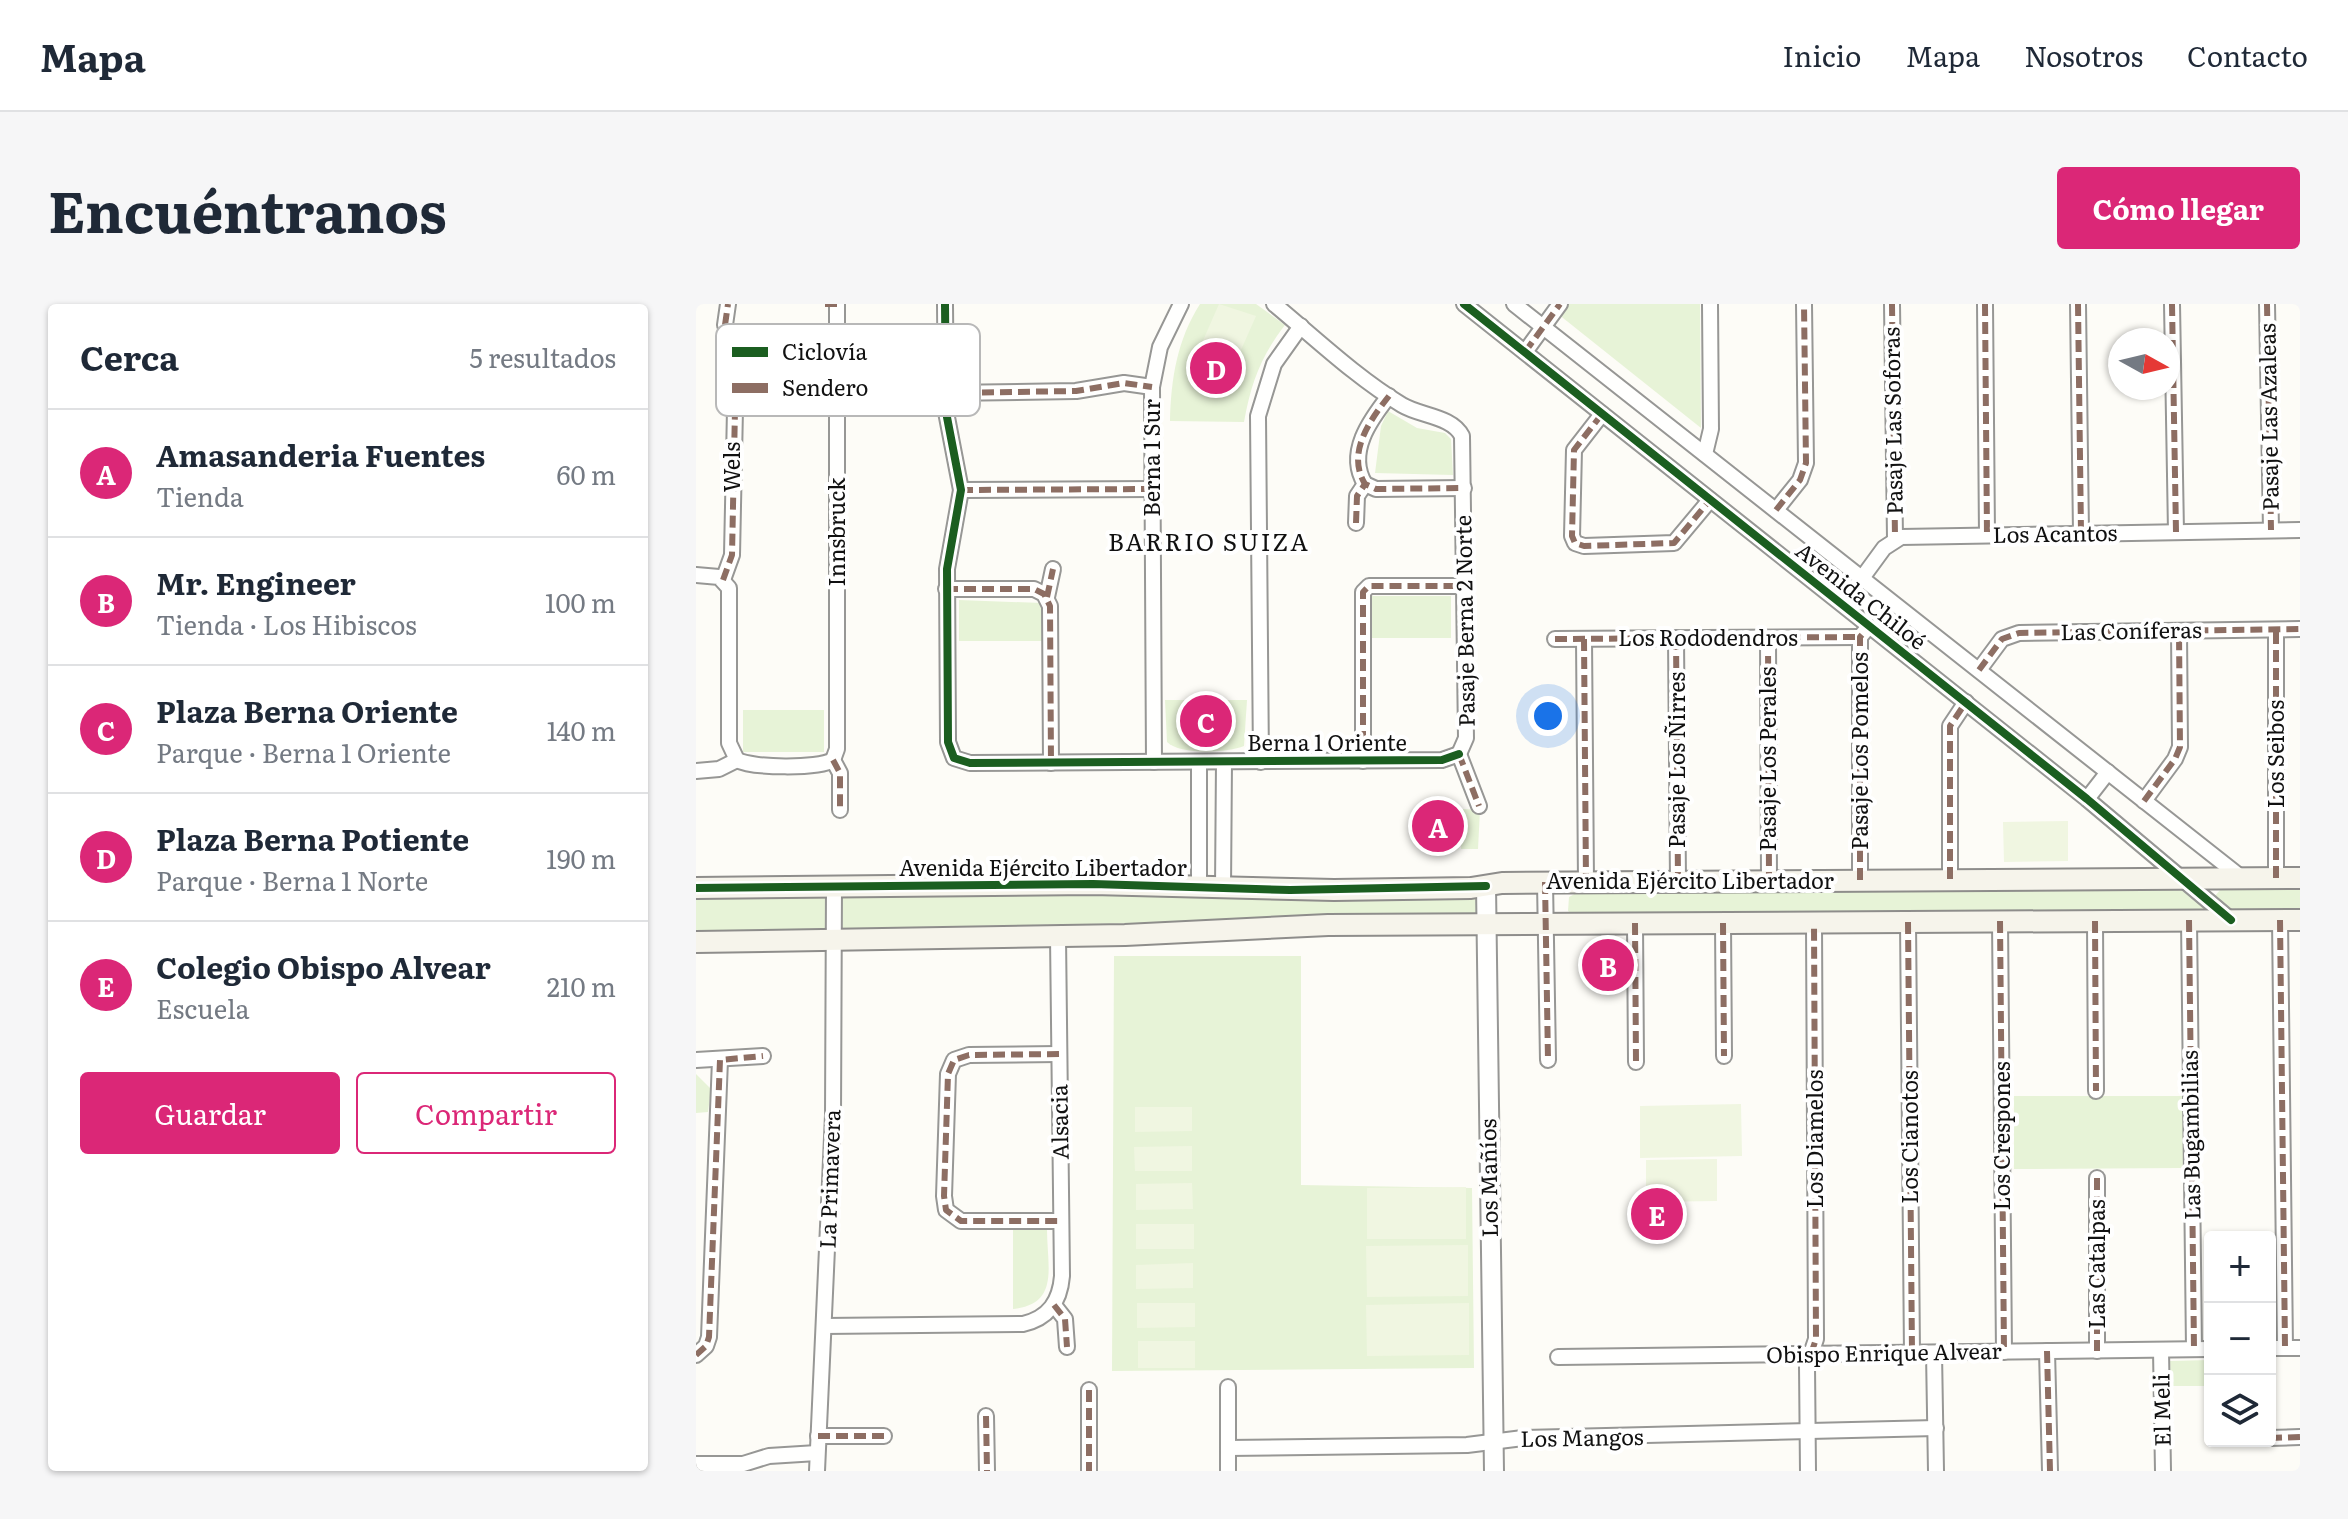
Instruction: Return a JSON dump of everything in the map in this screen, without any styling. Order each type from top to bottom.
[{"type":"main road","name":"Avenida Ejército Libertador","points":[[696,888],[1093,884],[1334,890],[1545,882],[2300,878]]},
{"type":"main road","name":"Avenida Ejército Libertador","points":[[696,942],[1058,937],[1328,925],[2290,920]]},
{"type":"street","points":[[725,324],[728,304]]},
{"type":"street","points":[[825,304],[837,304]]},
{"type":"street","points":[[945,304],[945,324]]},
{"type":"street","name":"Berna 1 Sur","points":[[1154,762],[1152,387],[1160,347],[1181,304]]},
{"type":"street","points":[[1274,304],[1389,396],[1363,433],[1361,474],[1365,484],[1376,489],[1464,488]]},
{"type":"street","name":"Avenida Chiloé","points":[[1464,304],[1843,604],[1865,631],[1966,702],[2087,799],[2185,878],[2231,920]]},
{"type":"street","name":"Avenida Chiloé","points":[[1514,304],[2242,878]]},
{"type":"street","points":[[1525,352],[1560,304]]},
{"type":"street","points":[[1705,454],[1711,429],[1710,304]]},
{"type":"street","points":[[1776,510],[1800,480],[1806,463],[1804,304]]},
{"type":"street","name":"Pasaje Las Soforas","points":[[1892,304],[1895,538]]},
{"type":"street","points":[[1985,304],[1987,535]]},
{"type":"street","points":[[2078,304],[2081,533]]},
{"type":"street","points":[[2172,304],[2176,532]]},
{"type":"street","name":"Pasaje Las Azaleas","points":[[2267,304],[2271,530]]},
{"type":"street","points":[[1261,762],[1258,416],[1268,376],[1301,326]]},
{"type":"street","points":[[980,392],[1076,391],[1124,383],[1152,387]]},
{"type":"street","name":"Pasaje Berna 2 Norte","points":[[1389,396],[1459,431],[1463,442],[1466,738],[1459,754],[1479,806]]},
{"type":"street","points":[[1602,414],[1573,455],[1572,536],[1575,543],[1584,546],[1674,543],[1710,500]]},
{"type":"street","name":"Wels","points":[[735,416],[732,555],[723,580],[729,593],[729,743],[737,760]]},
{"type":"street","name":"Innsbruck","points":[[833,760],[837,749],[837,416]]},
{"type":"street","points":[[950,416],[961,490],[948,556],[946,589],[1034,589],[1047,597]]},
{"type":"street","points":[[1356,523],[1357,496],[1365,484]]},
{"type":"street","points":[[961,490],[1152,489]]},
{"type":"street","name":"Los Acantos","points":[[1895,538],[2300,530]]},
{"type":"street","points":[[1843,604],[1895,538]]},
{"type":"street","points":[[1051,763],[1050,606],[1047,597],[1053,569]]},
{"type":"street","points":[[696,575],[715,575],[723,580]]},
{"type":"street","points":[[1363,761],[1363,592],[1369,586],[1465,586]]},
{"type":"street","name":"Berna 1 Oriente","points":[[946,589],[948,742],[954,758],[964,763],[1449,760],[1459,754]]},
{"type":"street","name":"Las Coníferas","points":[[1979,670],[2002,639],[2014,633],[2300,629]]},
{"type":"street","name":"Los Seibos","points":[[2276,630],[2276,878]]},
{"type":"street","name":"Los Rododendros","points":[[1555,639],[1768,638],[1865,631]]},
{"type":"street","name":"Pasaje Los Pomelos","points":[[1860,880],[1865,631]]},
{"type":"street","points":[[2144,801],[2175,759],[2180,747],[2179,631]]},
{"type":"street","name":"Pasaje Los Ñirres","points":[[1676,638],[1678,881]]},
{"type":"street","name":"Pasaje Los Perales","points":[[1768,638],[1769,880]]},
{"type":"street","points":[[1584,639],[1586,882]]},
{"type":"street","points":[[1950,879],[1950,726],[1966,702]]},
{"type":"street","points":[[696,771],[719,769],[737,760],[752,765],[819,765],[833,760],[840,773],[840,810]]},
{"type":"street","points":[[1199,762],[1199,886]]},
{"type":"street","points":[[1223,888],[1224,762]]},
{"type":"street","points":[[2087,799],[2108,772]]},
{"type":"street","points":[[1545,882],[1548,1060]]},
{"type":"street","name":"Los Mañíos","points":[[1486,886],[1494,1471]]},
{"type":"street","name":"La Primavera","points":[[817,1471],[833,1115],[834,887]]},
{"type":"street","name":"Las Bugambilias","points":[[2189,920],[2194,1349]]},
{"type":"street","points":[[2285,1348],[2290,920]]},
{"type":"street","name":"Los Crespones","points":[[2000,921],[2004,1352]]},
{"type":"street","points":[[2095,921],[2096,1091]]},
{"type":"street","name":"Los Cianotos","points":[[1908,922],[1912,1353]]},
{"type":"street","points":[[1635,923],[1636,1062]]},
{"type":"street","points":[[1723,923],[1724,1056]]},
{"type":"street","name":"Los Diamelos","points":[[1808,1471],[1807,1366],[1816,1339],[1814,923]]},
{"type":"street","name":"Alsacia","points":[[1058,937],[1061,1287],[1054,1305],[1065,1319],[1067,1347]]},
{"type":"street","points":[[1059,1054],[969,1055],[954,1060],[948,1074],[944,1196],[950,1215],[961,1221],[1061,1221]]},
{"type":"street","points":[[696,1060],[763,1056]]},
{"type":"street","points":[[700,1352],[709,1337],[720,1060]]},
{"type":"street","name":"Las Catalpas","points":[[2097,1178],[2097,1351]]},
{"type":"street","points":[[824,1326],[1023,1324],[1040,1318],[1054,1305]]},
{"type":"street","name":"Obispo Enrique Alvear","points":[[1558,1357],[2204,1349]]},
{"type":"street","name":"El Meli","points":[[2161,1350],[2163,1471]]},
{"type":"street","points":[[2047,1351],[2050,1471]]},
{"type":"street","points":[[1934,1353],[1936,1471]]},
{"type":"street","points":[[1228,1387],[1228,1471]]},
{"type":"street","points":[[1089,1390],[1089,1471]]},
{"type":"street","points":[[986,1416],[987,1471]]},
{"type":"street","name":"Los Mangos","points":[[1228,1448],[1936,1428]]},
{"type":"street","points":[[818,1436],[884,1436]]},
{"type":"street","points":[[2276,1438],[2300,1437]]},
{"type":"street","points":[[696,1464],[743,1464],[769,1456],[817,1453]]},
{"type":"street","points":[[743,1464],[762,1471]]},
{"type":"green space","points":[[1200,304],[1256,304],[1285,325],[1258,370],[1244,422],[1170,421],[1177,360]]},
{"type":"green space","points":[[1219,304],[1256,316],[1226,384],[1191,368]]},
{"type":"green space","points":[[1566,304],[1700,304],[1701,428],[1558,314]]},
{"type":"green space","points":[[1388,411],[1417,428],[1445,433],[1451,439],[1453,475],[1375,473],[1381,426]]},
{"type":"green space","points":[[1369,596],[1451,596],[1451,638],[1369,638]]},
{"type":"green space","points":[[959,600],[1042,603],[1044,641],[959,641]]},
{"type":"green space","points":[[1165,700],[1247,700],[1244,746],[1204,752],[1173,746],[1167,742]]},
{"type":"green space","points":[[743,710],[824,710],[824,752],[743,752]]},
{"type":"green space","points":[[1463,809],[1480,810],[1478,849],[1461,849]]},
{"type":"green space","points":[[2068,821],[2068,861],[2004,862],[2003,822]]},
{"type":"green space","points":[[2184,888],[2200,897],[2207,910],[1574,916],[1568,911],[1569,897],[1580,891]]},
{"type":"green space","points":[[2220,890],[2300,890],[2300,915],[2240,916],[2215,896]]},
{"type":"green space","points":[[870,893],[1478,899],[1477,917],[696,931],[696,895]]},
{"type":"green space","points":[[1114,956],[1301,956],[1301,1185],[1472,1188],[1474,1368],[1112,1371]]},
{"type":"green space","points":[[696,1074],[711,1089],[708,1112],[696,1113]]},
{"type":"green space","points":[[2014,1096],[2183,1096],[2183,1168],[2014,1169]]},
{"type":"green space","points":[[1741,1104],[1742,1156],[1640,1158],[1640,1106]]},
{"type":"green space","points":[[1135,1107],[1192,1107],[1192,1131],[1135,1132]]},
{"type":"green space","points":[[1192,1146],[1192,1171],[1135,1171],[1134,1147]]},
{"type":"green space","points":[[1717,1159],[1717,1201],[1646,1202],[1646,1160]]},
{"type":"green space","points":[[1192,1183],[1193,1209],[1136,1210],[1136,1184]]},
{"type":"green space","points":[[1466,1187],[1466,1239],[1367,1239],[1367,1188]]},
{"type":"green space","points":[[1136,1224],[1194,1224],[1194,1249],[1136,1249]]},
{"type":"green space","points":[[1013,1228],[1047,1229],[1049,1270],[1044,1292],[1038,1300],[1013,1309]]},
{"type":"green space","points":[[1468,1245],[1468,1296],[1367,1297],[1366,1246]]},
{"type":"green space","points":[[1193,1263],[1193,1288],[1136,1289],[1136,1265]]},
{"type":"green space","points":[[1137,1303],[1195,1303],[1195,1327],[1137,1328]]},
{"type":"green space","points":[[1469,1303],[1469,1355],[1367,1356],[1366,1305]]},
{"type":"green space","points":[[1138,1341],[1195,1341],[1195,1368],[1138,1368]]},
{"type":"green space","points":[[2204,1360],[2204,1386],[2171,1386],[2170,1361]]},
{"type":"marked path","points":[[725,324],[728,304]]},
{"type":"marked path","points":[[825,304],[837,304]]},
{"type":"marked path","points":[[1525,352],[1560,304]]},
{"type":"marked path","points":[[1776,510],[1800,480],[1806,463],[1804,304]]},
{"type":"marked path","points":[[1892,304],[1895,538]]},
{"type":"marked path","points":[[1985,304],[1987,535]]},
{"type":"marked path","points":[[2078,304],[2081,533]]},
{"type":"marked path","points":[[2172,304],[2176,532]]},
{"type":"marked path","points":[[2267,304],[2271,530]]},
{"type":"marked path","points":[[980,392],[1076,391],[1124,383],[1152,387]]},
{"type":"marked path","points":[[1389,396],[1368,426],[1359,449],[1358,461],[1365,484],[1376,489],[1464,488]]},
{"type":"marked path","points":[[1602,414],[1574,450],[1572,536],[1575,543],[1584,546],[1674,543],[1710,500]]},
{"type":"marked path","points":[[723,580],[732,555],[735,416]]},
{"type":"marked path","points":[[1356,523],[1357,496],[1365,484]]},
{"type":"marked path","points":[[961,490],[1152,489]]},
{"type":"marked path","points":[[1047,597],[1053,569]]},
{"type":"marked path","points":[[1363,761],[1363,592],[1369,586],[1465,586]]},
{"type":"marked path","points":[[946,589],[1034,589],[1044,594],[1050,606],[1051,763]]},
{"type":"marked path","points":[[1979,670],[2002,639],[2019,633],[2300,629]]},
{"type":"marked path","points":[[1860,880],[1860,637],[1866,630]]},
{"type":"marked path","points":[[2276,630],[2276,878]]},
{"type":"marked path","points":[[2144,801],[2175,759],[2180,747],[2179,631]]},
{"type":"marked path","points":[[1555,639],[1860,637]]},
{"type":"marked path","points":[[1676,638],[1678,881]]},
{"type":"marked path","points":[[1768,638],[1769,880]]},
{"type":"marked path","points":[[1584,639],[1586,882]]},
{"type":"marked path","points":[[1950,879],[1950,726],[1966,702]]},
{"type":"marked path","points":[[1459,754],[1479,806]]},
{"type":"marked path","points":[[833,760],[840,773],[840,810]]},
{"type":"marked path","points":[[1545,882],[1548,1060]]},
{"type":"marked path","points":[[2189,920],[2194,1349]]},
{"type":"marked path","points":[[2280,920],[2285,1348]]},
{"type":"marked path","points":[[2000,921],[2004,1352]]},
{"type":"marked path","points":[[2095,921],[2096,1091]]},
{"type":"marked path","points":[[1908,922],[1912,1353]]},
{"type":"marked path","points":[[1635,923],[1636,1062]]},
{"type":"marked path","points":[[1723,923],[1724,1056]]},
{"type":"marked path","points":[[1811,1354],[1816,1339],[1814,923]]},
{"type":"marked path","points":[[1059,1054],[969,1055],[954,1060],[948,1074],[944,1196],[946,1210],[961,1221],[1061,1221]]},
{"type":"marked path","points":[[696,1355],[706,1346],[709,1337],[720,1060],[763,1056]]},
{"type":"marked path","points":[[2097,1178],[2097,1351]]},
{"type":"marked path","points":[[1054,1305],[1065,1319],[1067,1347]]},
{"type":"marked path","points":[[2047,1351],[2050,1471]]},
{"type":"marked path","points":[[1089,1390],[1089,1471]]},
{"type":"marked path","points":[[986,1416],[987,1471]]},
{"type":"marked path","points":[[818,1436],[884,1436]]},
{"type":"marked path","points":[[2276,1438],[2300,1437]]},
{"type":"cycle path","points":[[945,304],[945,324]]},
{"type":"cycle path","points":[[1464,304],[2087,799],[2231,920]]},
{"type":"cycle path","points":[[947,416],[961,490],[947,569],[948,742],[954,758],[970,763],[1442,760],[1459,754]]},
{"type":"cycle path","points":[[696,888],[1093,884],[1290,890],[1486,886]]},
{"type":"place","name":"Plaza Berna Potiente","points":[[1216,368]]},
{"type":"place","name":"Plaza Berna Oriente","points":[[1206,721]]},
{"type":"place","name":"Amasanderia Fuentes","points":[[1438,826]]},
{"type":"place","name":"Mr. Engineer","points":[[1608,965]]},
{"type":"place","name":"Colegio Obispo Alvear","points":[[1657,1214]]},
{"type":"district","name":"BARRIO SUIZA","points":[[1209,543]]}]
